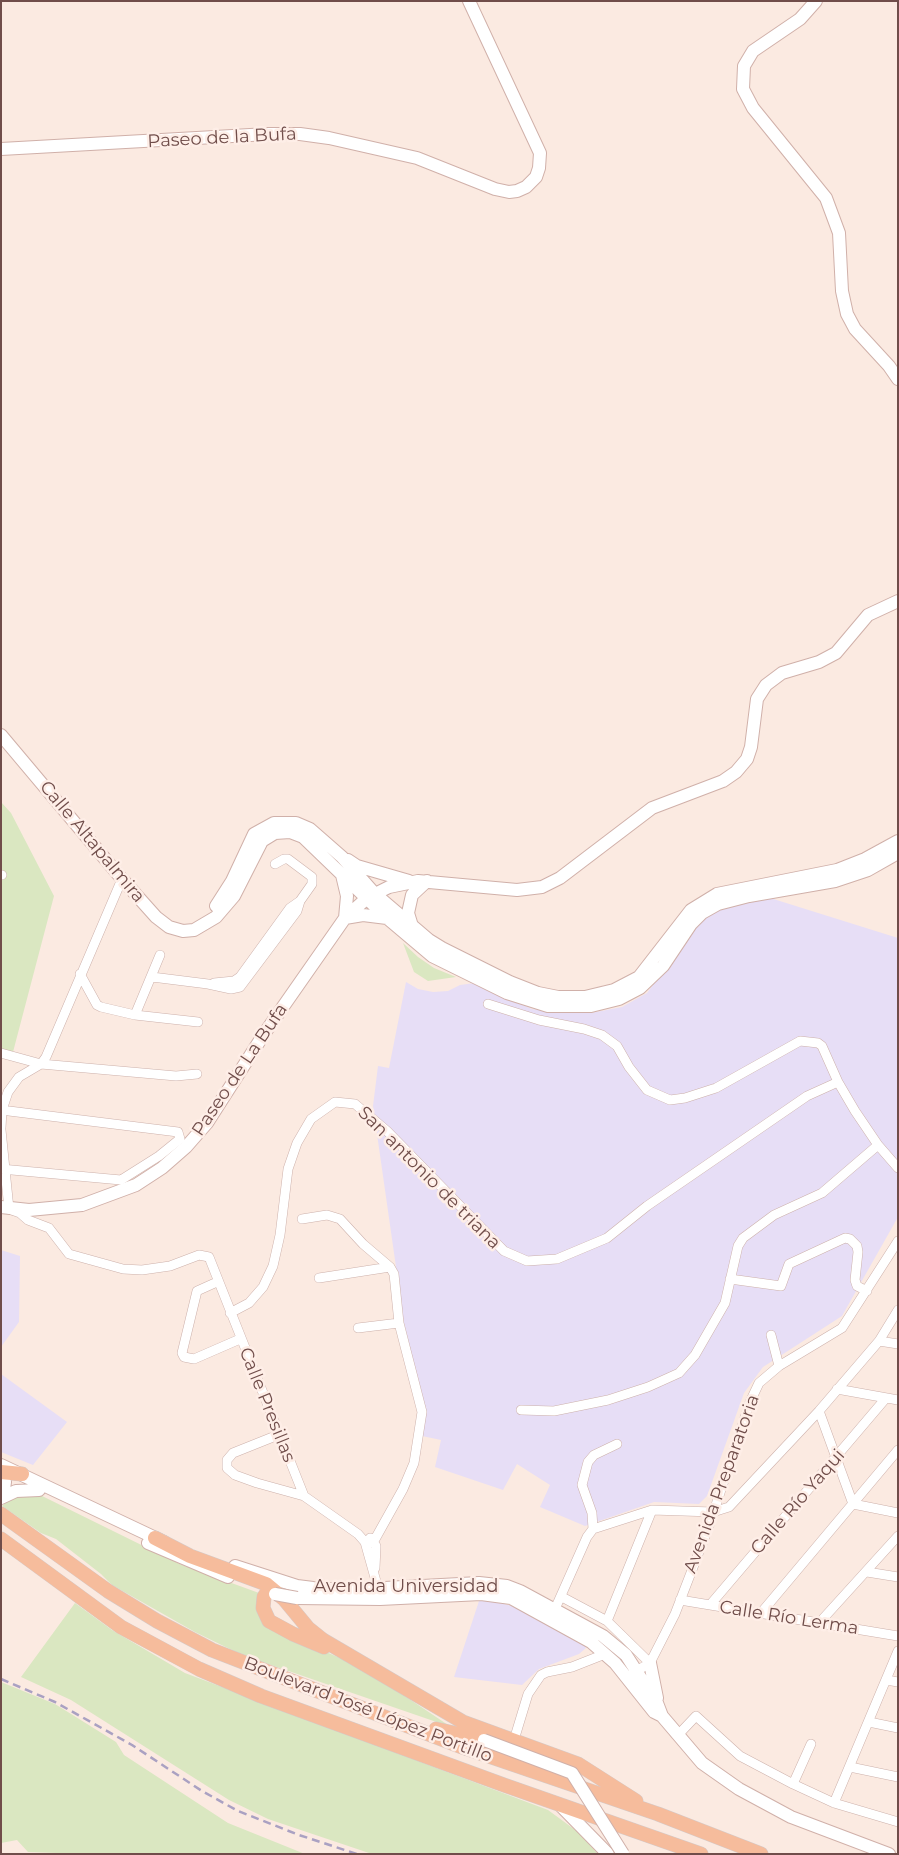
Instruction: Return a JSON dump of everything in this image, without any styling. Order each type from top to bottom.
[{"type":"main road","points":[[1,1472],[22,1474]]},
{"type":"main road","name":"Boulevard José López Portillo","points":[[1,1514],[108,1591],[157,1621],[212,1650],[405,1723],[462,1747],[658,1814],[761,1854]]},
{"type":"main road","points":[[154,1538],[190,1556],[266,1584],[284,1599],[308,1628],[352,1659]]},
{"type":"main road","name":"Boulevard José López Portillo","points":[[1,1539],[122,1627],[199,1669],[261,1696],[690,1852]]},
{"type":"main road","points":[[267,1591],[263,1603],[265,1615],[269,1621],[293,1634],[352,1659],[411,1690],[463,1722],[578,1764],[658,1814]]},
{"type":"main road","points":[[405,1723],[484,1740]]},
{"type":"street","name":"Paseo de la Bufa","points":[[1,149],[268,134],[300,134],[329,138],[418,158],[495,189],[509,192],[517,191],[530,184],[538,172],[540,162],[538,144],[469,1]]},
{"type":"street","points":[[816,1],[800,19],[753,51],[744,66],[743,89],[753,108],[808,175],[829,204],[839,234],[842,291],[847,314],[855,329],[889,366],[898,379]]},
{"type":"street","points":[[371,895],[411,882],[427,881],[517,890],[542,886],[560,878],[652,808],[671,799],[723,781],[736,772],[747,759],[751,747],[757,699],[766,685],[782,673],[819,662],[836,653],[868,616],[898,601]]},
{"type":"street","name":"Calle Altapalmira","points":[[1,735],[122,879],[162,923],[176,929],[194,930]]},
{"type":"street","points":[[194,930],[219,902],[232,881],[252,837],[264,826],[280,822],[302,824],[342,857],[357,866],[411,882]]},
{"type":"street","points":[[194,930],[208,924],[223,910],[238,889],[262,841],[276,833],[290,832],[303,837],[342,875],[371,895],[428,940],[453,955],[525,988],[558,997],[595,995],[614,990],[639,977],[691,910],[717,894],[837,870],[865,859],[898,841]]},
{"type":"street","points":[[342,857],[388,918],[432,956],[507,993],[548,1006],[591,1006],[619,999],[640,988],[663,966],[691,924],[702,913],[718,904],[834,881],[868,870],[898,853]]},
{"type":"street","points":[[152,977],[208,984],[234,980],[240,977],[290,908],[300,901],[312,884],[312,877],[288,860],[284,859],[275,864]]},
{"type":"street","points":[[342,875],[347,896],[345,918],[362,915],[388,918]]},
{"type":"street","points":[[5,1208],[1,1129],[2,1110],[13,1084],[27,1072],[41,1064],[49,1050],[122,879]]},
{"type":"street","points":[[412,926],[408,913],[412,895],[427,881]]},
{"type":"street","name":"Paseo de La Bufa","points":[[5,1208],[52,1209],[82,1204],[136,1185],[175,1159],[207,1123],[264,1034],[345,918],[371,895]]},
{"type":"street","points":[[135,1016],[160,956]]},
{"type":"street","points":[[80,974],[97,1005],[135,1016],[198,1022]]},
{"type":"street","points":[[488,1004],[538,1020],[602,1035],[617,1046],[629,1067],[647,1090],[670,1100],[685,1098],[716,1088],[795,1043],[812,1040],[822,1046],[838,1082],[878,1145],[898,1168]]},
{"type":"street","points":[[1,1053],[41,1064],[176,1076],[197,1074]]},
{"type":"street","name":"San antonio de triana","points":[[230,1313],[248,1303],[263,1287],[273,1266],[288,1169],[296,1142],[310,1119],[335,1102],[355,1104],[387,1131],[504,1252],[527,1261],[557,1259],[607,1238],[647,1206],[807,1096],[838,1082]]},
{"type":"street","points":[[2,1110],[178,1132],[180,1139],[159,1156],[121,1180],[3,1169]]},
{"type":"street","points":[[521,1410],[554,1410],[608,1400],[648,1387],[679,1373],[695,1355],[720,1313],[738,1246],[747,1233],[774,1215],[822,1193],[878,1145]]},
{"type":"street","name":"Calle Presillas","points":[[5,1208],[49,1228],[69,1254],[100,1264],[123,1269],[142,1270],[170,1266],[204,1255],[208,1257],[304,1496]]},
{"type":"street","points":[[302,1219],[327,1216],[340,1218],[363,1244],[390,1267],[394,1274],[399,1323],[422,1412],[414,1464],[403,1489],[374,1541],[376,1556],[375,1574]]},
{"type":"street","points":[[730,1279],[781,1286],[789,1264],[845,1238],[850,1239],[857,1246],[855,1280],[858,1286],[867,1291]]},
{"type":"street","name":"Avenida Preparatoria","points":[[650,1663],[665,1636],[680,1600],[713,1512],[754,1391],[763,1378],[779,1366],[842,1328],[896,1246]]},
{"type":"street","points":[[320,1278],[390,1267]]},
{"type":"street","points":[[217,1282],[197,1291],[182,1353],[184,1357],[194,1359],[240,1339]]},
{"type":"street","points":[[555,1609],[562,1597],[587,1537],[594,1528],[652,1510],[713,1512],[729,1507],[819,1411],[878,1341],[898,1310]]},
{"type":"street","points":[[358,1328],[399,1323]]},
{"type":"street","points":[[771,1335],[779,1366]]},
{"type":"street","points":[[878,1341],[898,1344]]},
{"type":"street","points":[[837,1389],[898,1400]]},
{"type":"street","name":"Calle Río Yaqui","points":[[710,1605],[886,1398]]},
{"type":"street","points":[[819,1411],[852,1504]]},
{"type":"street","points":[[278,1435],[233,1453],[227,1460],[227,1468],[234,1474],[257,1483],[304,1496],[358,1534],[365,1542],[380,1594]]},
{"type":"street","points":[[594,1528],[592,1513],[582,1485],[588,1462],[594,1455],[617,1444]]},
{"type":"street","points":[[762,1613],[898,1450]]},
{"type":"street","name":"Avenida Universidad","points":[[1,1465],[154,1538],[297,1586],[380,1594],[458,1584],[493,1584],[520,1591],[603,1636],[626,1655],[657,1703],[662,1716],[702,1763],[740,1789],[790,1817],[889,1854]]},
{"type":"street","points":[[1,1472],[202,1568],[267,1591]]},
{"type":"street","points":[[1,1472],[5,1482],[2,1497]]},
{"type":"street","points":[[2,1497],[25,1489],[39,1490]]},
{"type":"street","points":[[852,1504],[898,1513]]},
{"type":"street","points":[[607,1621],[652,1510]]},
{"type":"street","points":[[358,1534],[368,1536],[374,1541]]},
{"type":"street","points":[[820,1622],[898,1536]]},
{"type":"street","points":[[867,1572],[898,1577]]},
{"type":"street","name":"Avenida Universidad","points":[[267,1591],[297,1598],[380,1594],[481,1594],[511,1598],[576,1633],[604,1654],[654,1712],[662,1716]]},
{"type":"street","points":[[562,1597],[607,1621],[650,1663],[657,1703]]},
{"type":"street","name":"Calle Río Lerma","points":[[680,1600],[898,1636]]},
{"type":"street","points":[[834,1803],[898,1651]]},
{"type":"street","points":[[514,1740],[528,1694],[542,1675],[547,1672],[572,1667],[604,1654]]},
{"type":"street","points":[[625,1677],[650,1663]]},
{"type":"street","points":[[886,1680],[898,1682]]},
{"type":"street","points":[[678,1735],[696,1716],[740,1756],[793,1784],[834,1803],[898,1822]]},
{"type":"street","points":[[463,1722],[471,1731],[484,1740],[572,1773],[623,1854]]},
{"type":"street","points":[[868,1722],[898,1728]]},
{"type":"street","points":[[793,1784],[811,1744]]},
{"type":"street","points":[[850,1767],[898,1777]]},
{"type":"street","points":[[557,1803],[608,1854]]},
{"type":"shaded area","points":[[767,897],[898,938],[898,1217],[842,1316],[763,1367],[744,1393],[707,1496],[699,1504],[654,1502],[585,1526],[540,1507],[550,1485],[517,1464],[503,1490],[435,1467],[441,1440],[422,1436],[425,1413],[404,1323],[373,1106],[378,1066],[389,1068],[406,982],[418,989],[433,992],[448,991],[460,985],[475,983],[532,1009],[560,1013],[591,1013],[622,1007],[647,993],[697,925],[716,910]]},
{"type":"shaded area","points":[[1,1250],[20,1256],[19,1322],[1,1347]]},
{"type":"shaded area","points":[[1,1374],[67,1422],[33,1465],[1,1452]]},
{"type":"shaded area","points":[[480,1598],[512,1606],[582,1642],[586,1648],[579,1654],[539,1669],[522,1685],[454,1677]]},
{"type":"green space","points":[[1,802],[11,813],[54,896],[13,1052],[1,1049]]},
{"type":"green space","points":[[403,943],[434,968],[456,977],[428,981],[414,972]]},
{"type":"green space","points":[[36,1493],[182,1565],[259,1593],[271,1628],[340,1658],[384,1682],[451,1727],[242,1655],[195,1632],[112,1585],[101,1574],[56,1539],[41,1533],[2,1506],[12,1497]]},
{"type":"green space","points":[[75,1603],[112,1630],[185,1673],[548,1810],[578,1832],[598,1854],[372,1854],[268,1819],[229,1800],[71,1700],[21,1677]]},
{"type":"green space","points":[[1,1682],[55,1704],[116,1742],[124,1755],[228,1823],[305,1854],[85,1854],[28,1852],[17,1840],[1,1843]]},
{"type":"railway","points":[[1,1679],[55,1702],[132,1745],[202,1791],[238,1811],[299,1835],[357,1854]]}]
